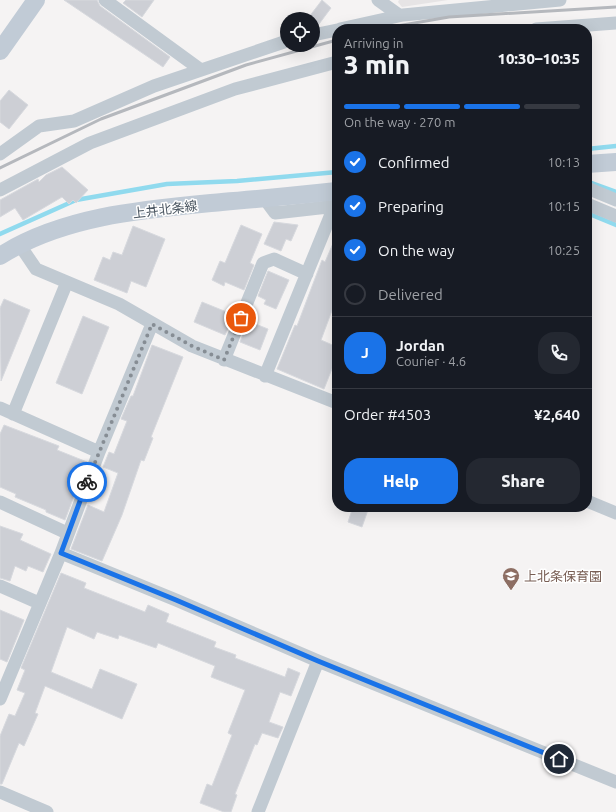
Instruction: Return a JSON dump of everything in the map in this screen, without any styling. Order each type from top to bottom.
[{"type":"main road","points":[[0,51],[36,0]]},
{"type":"main road","points":[[592,164],[616,162]]},
{"type":"main road","name":"上井北条線","points":[[0,256],[19,244],[67,227],[117,216],[187,206],[264,198],[332,201]]},
{"type":"street","points":[[105,0],[201,70]]},
{"type":"street","points":[[378,0],[399,15]]},
{"type":"street","points":[[361,24],[399,15],[560,0]]},
{"type":"street","points":[[592,25],[616,23]]},
{"type":"street","points":[[320,34],[332,31]]},
{"type":"street","points":[[0,154],[38,126],[74,121],[154,86],[280,43]]},
{"type":"street","points":[[0,190],[90,143],[235,89],[332,63]]},
{"type":"street","points":[[592,190],[616,200]]},
{"type":"street","points":[[592,206],[616,216]]},
{"type":"street","points":[[266,376],[332,211]]},
{"type":"street","points":[[19,244],[36,269],[119,304],[192,346],[224,360],[332,401]]},
{"type":"street","points":[[224,360],[263,263],[274,259],[308,274]]},
{"type":"street","points":[[66,282],[4,411],[99,452]]},
{"type":"street","points":[[0,699],[5,671],[39,603],[61,553],[67,533],[99,452],[152,324]]},
{"type":"street","points":[[0,502],[67,533]]},
{"type":"street","points":[[592,503],[616,513]]},
{"type":"street","points":[[61,553],[176,600],[318,661],[616,782]]},
{"type":"street","points":[[0,586],[39,603]]},
{"type":"street","points":[[258,812],[318,661]]},
{"type":"street","points":[[0,792],[47,812]]},
{"type":"shaded area","points":[[399,0],[448,0],[402,7],[398,2]]},
{"type":"building","points":[[64,0],[97,0],[100,6],[170,57],[163,67]]},
{"type":"building","points":[[126,0],[154,0],[142,17],[123,3]]},
{"type":"building","points":[[322,0],[331,8],[320,23],[320,12],[313,12]]},
{"type":"building","points":[[9,90],[28,105],[9,129],[0,122],[0,101]]},
{"type":"building","points":[[62,167],[88,190],[76,203],[73,200],[69,204],[62,197],[23,220],[15,208],[0,217],[0,200],[38,179],[39,182],[46,175]]},
{"type":"building","points":[[274,222],[298,225],[291,241],[286,239],[281,251],[264,244]]},
{"type":"building","points":[[241,225],[262,234],[250,263],[254,265],[244,290],[225,282],[224,286],[212,280],[220,261],[225,263]]},
{"type":"building","points":[[133,226],[165,239],[146,287],[131,281],[127,293],[94,280],[103,257],[110,260],[113,252],[122,255]]},
{"type":"building","points":[[332,246],[332,310],[321,340],[332,345],[332,369],[324,389],[277,369],[295,325],[297,326],[322,260],[325,262]]},
{"type":"building","points":[[268,271],[289,280],[276,309],[264,304],[266,300],[258,296]]},
{"type":"building","points":[[4,299],[30,310],[1,381],[0,308]]},
{"type":"building","points":[[202,302],[234,315],[225,335],[194,322]]},
{"type":"building","points":[[83,316],[109,327],[82,394],[56,383]]},
{"type":"building","points":[[248,321],[268,329],[260,350],[240,342]]},
{"type":"building","points":[[152,345],[183,357],[151,437],[153,438],[144,461],[141,460],[122,515],[102,561],[71,549],[88,505],[104,512],[118,473],[103,467],[109,452],[114,454],[127,421],[121,419],[131,396],[133,396]]},
{"type":"building","points":[[4,425],[59,446],[57,450],[87,462],[65,520],[15,497],[16,494],[0,487],[0,434]]},
{"type":"building","points":[[351,512],[367,512],[362,527],[348,522]]},
{"type":"building","points":[[0,526],[23,534],[20,540],[51,554],[43,572],[28,566],[26,571],[15,566],[10,581],[0,578]]},
{"type":"building","points":[[61,573],[86,583],[84,588],[145,612],[148,605],[169,614],[166,622],[216,642],[214,647],[236,655],[235,658],[285,677],[288,668],[300,673],[291,696],[280,692],[269,722],[283,727],[278,738],[262,733],[257,745],[255,744],[235,794],[237,795],[231,812],[224,812],[200,803],[207,784],[212,786],[232,735],[228,733],[245,690],[211,677],[215,666],[158,643],[156,648],[119,635],[118,639],[97,632],[94,639],[67,627],[51,672],[92,689],[100,669],[137,684],[122,719],[45,686],[35,713],[38,714],[24,746],[19,743],[2,784],[0,784],[0,736],[9,714],[15,716],[25,693],[17,690],[25,670],[21,668]]},
{"type":"building","points":[[0,610],[24,620],[7,662],[0,659]]},
{"type":"waterway","points":[[592,148],[616,146]]},
{"type":"waterway","points":[[0,234],[76,200],[167,184],[237,181],[332,172]]},
{"type":"waterway","points":[[592,183],[616,192]]},
{"type":"waterway","points":[[592,215],[616,225]]},
{"type":"railway","points":[[409,24],[449,17],[616,7]]},
{"type":"railway","points":[[0,168],[101,119],[246,65],[332,41]]},
{"type":"way so far","points":[[87,482],[152,324],[192,346],[224,360],[241,318]]},
{"type":"place","name":"上北条保育園","points":[[511,591]]},
{"type":"route","points":[[87,482],[67,533],[61,553],[176,600],[318,661],[559,759]]}]
